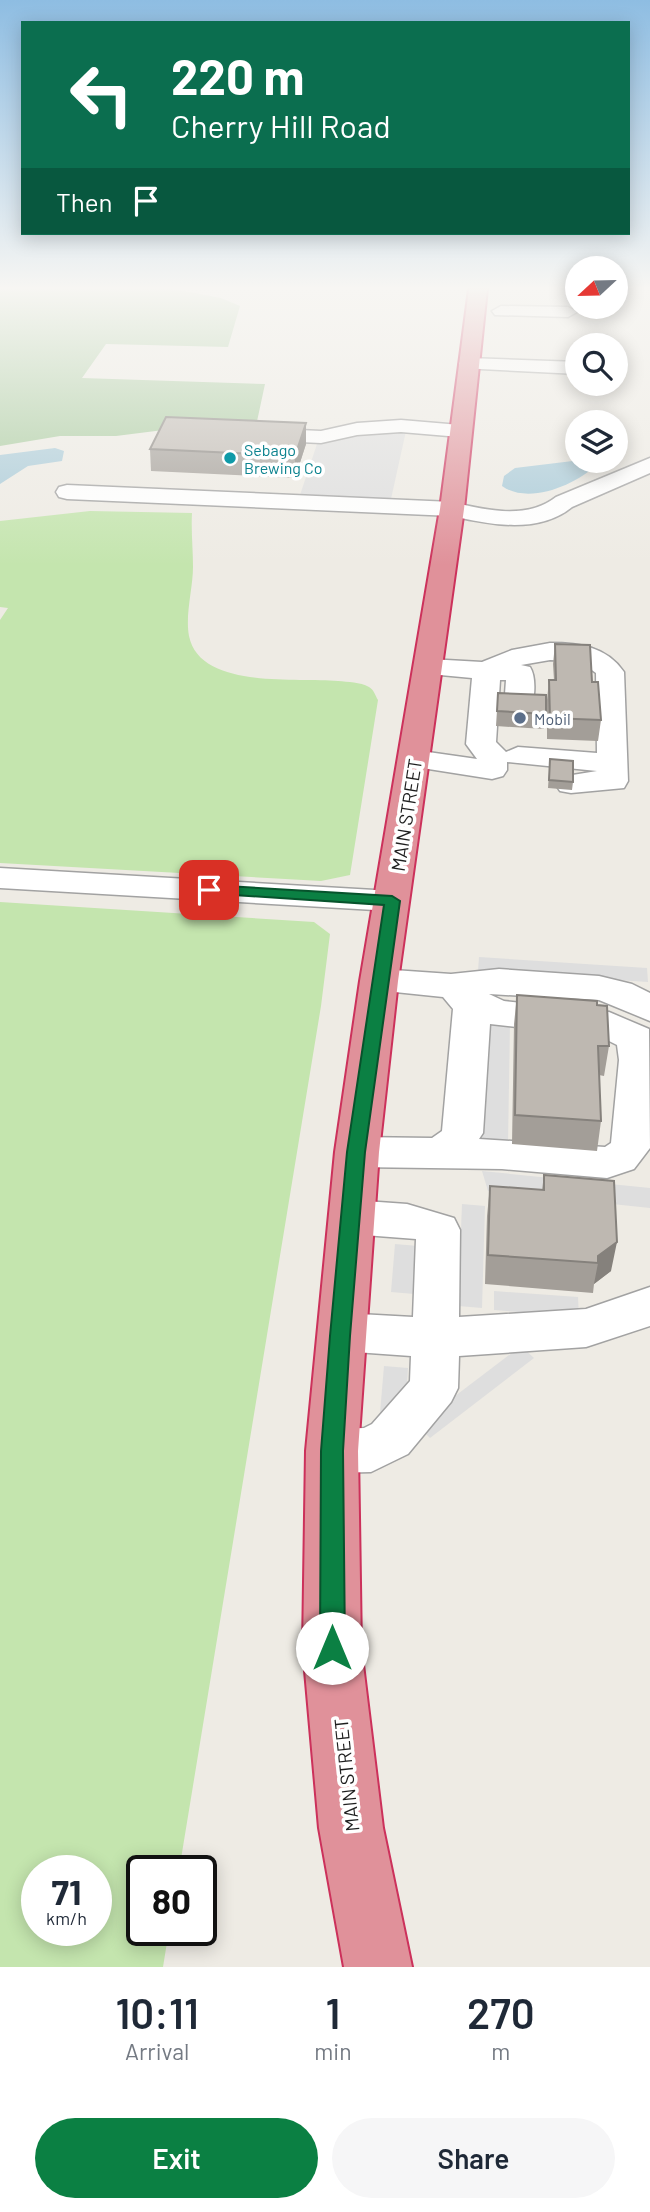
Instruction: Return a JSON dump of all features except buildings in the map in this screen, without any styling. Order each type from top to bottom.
[{"type":"highway","name":"MAIN STREET","points":[[378,1967],[351,1828],[332,1648],[332,1451],[356,1152],[379,981],[453,509],[466,381]]},
{"type":"street","points":[[238,433],[321,436],[384,426],[460,426]]},
{"type":"street","points":[[67,492],[453,509],[478,516],[514,518],[559,508],[564,502],[650,465]]},
{"type":"street","points":[[429,667],[487,671],[499,662],[519,655],[574,652],[590,655],[600,684],[538,726],[481,744],[487,671]]},
{"type":"street","points":[[487,671],[538,726]]},
{"type":"street","points":[[414,759],[538,726]]},
{"type":"street","points":[[0,877],[392,901]]},
{"type":"street","points":[[356,1152],[502,1154],[607,1163],[625,1154],[632,1142],[638,1060],[637,1043],[632,1034],[609,1024],[496,1013],[458,992],[379,981]]},
{"type":"street","points":[[458,992],[499,981],[599,988],[619,992],[650,1009]]},
{"type":"street","points":[[432,1155],[458,1141],[462,1133],[472,1009],[458,992]]},
{"type":"street","points":[[432,1155],[500,1166],[624,1176],[645,1165],[650,1154]]},
{"type":"street","points":[[332,1451],[371,1450],[390,1439],[434,1388],[438,1230],[412,1222],[351,1217]]},
{"type":"street","points":[[341,1332],[436,1338],[586,1328],[650,1306]]},
{"type":"green space","points":[[0,381],[265,384],[256,426],[211,424],[116,436],[60,436],[0,446]]},
{"type":"green space","points":[[90,511],[192,513],[193,567],[189,636],[197,653],[211,665],[230,673],[252,677],[354,682],[371,688],[378,700],[350,875],[321,881],[0,863],[0,620],[8,608],[0,607],[0,521]]},
{"type":"green space","points":[[0,902],[314,922],[330,934],[321,1006],[182,1855],[126,1855],[126,1946],[166,1946],[163,1967],[0,1967]]},
{"type":"shaded area","points":[[406,431],[391,499],[300,495],[318,441],[346,438],[353,434]]},
{"type":"shaded area","points":[[479,957],[647,968],[648,982],[478,971]]},
{"type":"shaded area","points":[[486,1023],[510,1024],[508,1144],[482,1142]]},
{"type":"shaded area","points":[[482,1171],[650,1188],[650,1208],[488,1191]]},
{"type":"shaded area","points":[[462,1204],[485,1206],[482,1308],[458,1306]]},
{"type":"shaded area","points":[[395,1244],[418,1246],[414,1294],[391,1292]]},
{"type":"shaded area","points":[[494,1291],[578,1297],[579,1317],[494,1310]]},
{"type":"shaded area","points":[[521,1346],[534,1358],[430,1438],[417,1425]]},
{"type":"shaded area","points":[[384,1366],[408,1368],[405,1415],[380,1413]]},
{"type":"water","points":[[55,448],[64,451],[62,461],[28,466],[0,484],[0,455]]},
{"type":"water","points":[[565,462],[565,473],[586,473],[551,490],[525,494],[502,486],[504,476],[515,468]]},
{"type":"place","name":"Sebago Brewing Co","points":[[230,458]]},
{"type":"place","name":"Mobil","points":[[520,718]]},
{"type":"route","points":[[209,890],[392,901],[356,1152],[340,1336],[332,1451],[332,1648]]}]
